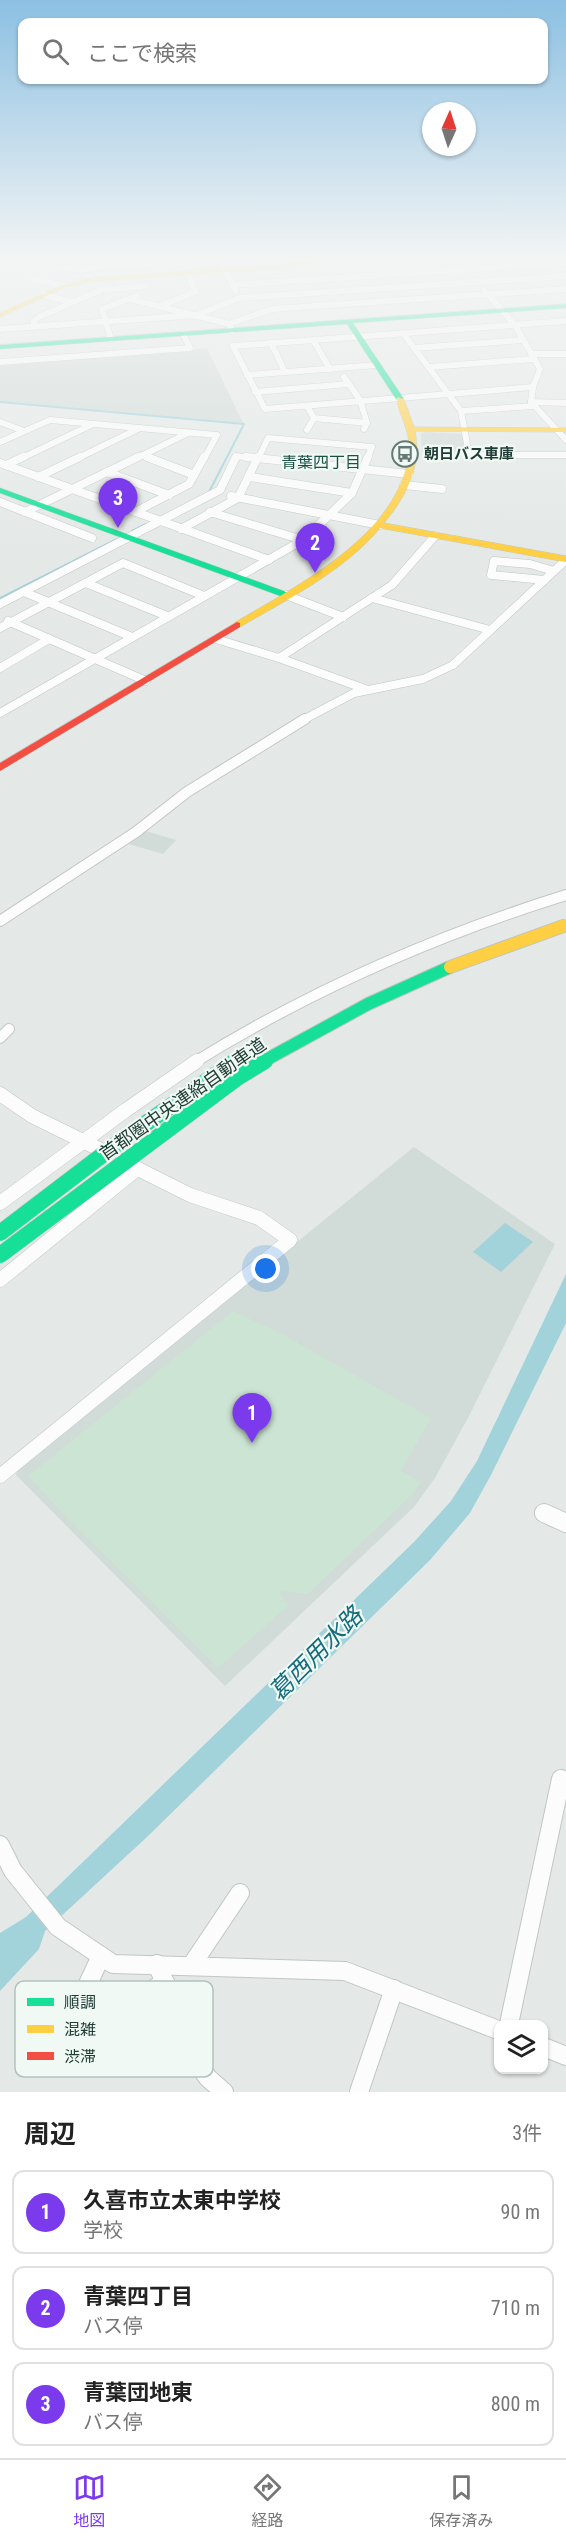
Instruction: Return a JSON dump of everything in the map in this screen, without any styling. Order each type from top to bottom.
[{"type":"main road","points":[[0,768],[286,596],[342,560],[380,525],[407,480],[413,449],[412,429],[400,398],[370,355]]},
{"type":"main road","points":[[412,429],[563,434]]},
{"type":"main road","points":[[0,490],[286,596]]},
{"type":"main road","points":[[380,525],[566,560]]},
{"type":"main road","points":[[538,920],[566,911]]},
{"type":"main road","name":"首都圏中央連絡自動車道","points":[[0,1256],[199,1104],[291,1045],[334,1021],[426,977],[501,947],[566,925]]},
{"type":"main road","points":[[433,959],[452,951]]},
{"type":"main road","points":[[350,998],[377,984]]},
{"type":"main road","name":"首都圏中央連絡自動車道","points":[[0,1233],[141,1126],[243,1057]]},
{"type":"street","points":[[0,362],[100,355]]},
{"type":"street","points":[[237,355],[265,409],[533,387]]},
{"type":"street","points":[[277,355],[285,372]]},
{"type":"street","points":[[314,418],[365,426],[360,402],[324,355]]},
{"type":"street","points":[[419,355],[461,411],[470,455],[566,455]]},
{"type":"street","points":[[429,367],[555,355]]},
{"type":"street","points":[[532,356],[540,369],[533,387],[533,404],[563,434]]},
{"type":"street","points":[[247,375],[377,365]]},
{"type":"street","points":[[255,392],[348,384]]},
{"type":"street","points":[[461,411],[566,403]]},
{"type":"street","points":[[307,406],[314,418]]},
{"type":"street","points":[[307,430],[314,418]]},
{"type":"street","points":[[0,442],[50,420],[217,435],[189,484],[135,512]]},
{"type":"street","points":[[0,422],[24,431]]},
{"type":"street","points":[[3,464],[93,424]]},
{"type":"street","points":[[39,477],[141,428]]},
{"type":"street","points":[[181,529],[238,498],[274,428]]},
{"type":"street","points":[[25,512],[189,432]]},
{"type":"street","points":[[0,713],[303,540],[352,493],[372,447],[268,438]]},
{"type":"street","points":[[142,455],[194,475]]},
{"type":"street","points":[[0,604],[216,493],[220,490],[236,456],[362,469],[442,489]]},
{"type":"street","points":[[3,464],[269,560]]},
{"type":"street","points":[[107,472],[169,495]]},
{"type":"street","points":[[250,477],[352,493]]},
{"type":"street","points":[[216,493],[380,525]]},
{"type":"street","points":[[0,502],[92,537]]},
{"type":"street","points":[[210,512],[303,540]]},
{"type":"street","points":[[279,658],[392,585],[435,536]]},
{"type":"street","points":[[0,921],[136,832],[206,780],[343,697],[423,679],[453,665],[566,560]]},
{"type":"street","points":[[544,580],[491,575],[490,572],[494,561],[530,564],[554,571]]},
{"type":"street","points":[[5,623],[49,603],[123,563],[204,596]]},
{"type":"street","points":[[86,583],[167,616]]},
{"type":"street","points":[[24,592],[132,637]]},
{"type":"street","points":[[286,596],[343,616]]},
{"type":"street","points":[[372,598],[490,630]]},
{"type":"street","points":[[5,623],[49,639],[146,681]]},
{"type":"street","points":[[0,668],[49,639]]},
{"type":"street","points":[[216,639],[279,658],[369,690]]},
{"type":"street","points":[[0,1203],[82,1141],[195,1064],[297,1004],[430,943],[566,895]]},
{"type":"street","points":[[0,1094],[32,1116],[190,1195],[259,1218],[290,1240],[0,1476]]},
{"type":"street","points":[[0,1280],[137,1169]]},
{"type":"street","points":[[544,1513],[566,1524]]},
{"type":"street","points":[[510,2020],[561,1779],[566,1781]]},
{"type":"street","points":[[0,1845],[13,1871],[29,1894],[58,1927],[113,1964],[161,1973],[191,1965],[345,1971],[494,2028]]},
{"type":"street","points":[[191,1965],[240,1893]]},
{"type":"street","points":[[89,1981],[101,1956]]},
{"type":"street","points":[[156,1981],[161,1973]]},
{"type":"street","points":[[161,1973],[164,1981]]},
{"type":"street","points":[[359,2092],[394,1989]]},
{"type":"street","points":[[548,2049],[566,2056]]},
{"type":"street","points":[[207,2077],[224,2092]]},
{"type":"shaded area","points":[[116,355],[210,355],[243,423],[0,402],[0,363]]},
{"type":"shaded area","points":[[425,432],[462,434],[465,453],[422,452],[421,434]]},
{"type":"shaded area","points":[[146,831],[176,840],[163,854],[129,844]]},
{"type":"shaded area","points":[[414,1147],[555,1244],[469,1416],[435,1478],[414,1507],[225,1686],[16,1475],[18,1469]]},
{"type":"green space","points":[[233,1311],[280,1333],[431,1418],[401,1471],[421,1482],[413,1494],[308,1594],[279,1591],[288,1606],[218,1668],[69,1520],[28,1476]]},
{"type":"water","points":[[505,1223],[533,1242],[501,1272],[473,1252]]},
{"type":"water","name":"葛西用水路","points":[[566,1274],[566,1323],[470,1513],[430,1560],[147,1837],[45,1931],[39,1949],[0,1991],[0,1933],[26,1917],[414,1542],[451,1501],[477,1461]]},
{"type":"waterway","points":[[0,402],[244,424],[209,492]]},
{"type":"waterway","points":[[132,531],[146,524]]},
{"type":"waterway","points":[[0,598],[117,539]]},
{"type":"traffic: fast","points":[[371,355],[400,399]]},
{"type":"traffic: fast","points":[[0,490],[286,595]]},
{"type":"traffic: fast","points":[[0,1255],[237,1078],[341,1018],[450,967]]},
{"type":"traffic: fast","points":[[0,1233],[122,1140],[234,1062]]},
{"type":"traffic: slow","points":[[237,625],[318,576],[346,555],[372,532],[393,507],[407,480],[413,451],[411,431],[400,399]]},
{"type":"traffic: slow","points":[[412,429],[566,430]]},
{"type":"traffic: slow","points":[[380,525],[566,559]]},
{"type":"traffic: slow","points":[[450,967],[566,925]]},
{"type":"traffic: jam","points":[[0,768],[237,625]]},
{"type":"place","name":"朝日バス車庫","points":[[405,454]]},
{"type":"place","name":"青葉団地東","points":[[118,528]]},
{"type":"place","name":"青葉四丁目","points":[[315,573]]},
{"type":"place","name":"久喜市立太東中学校","points":[[252,1443]]},
{"type":"district","name":"青葉四丁目","points":[[321,462]]}]
